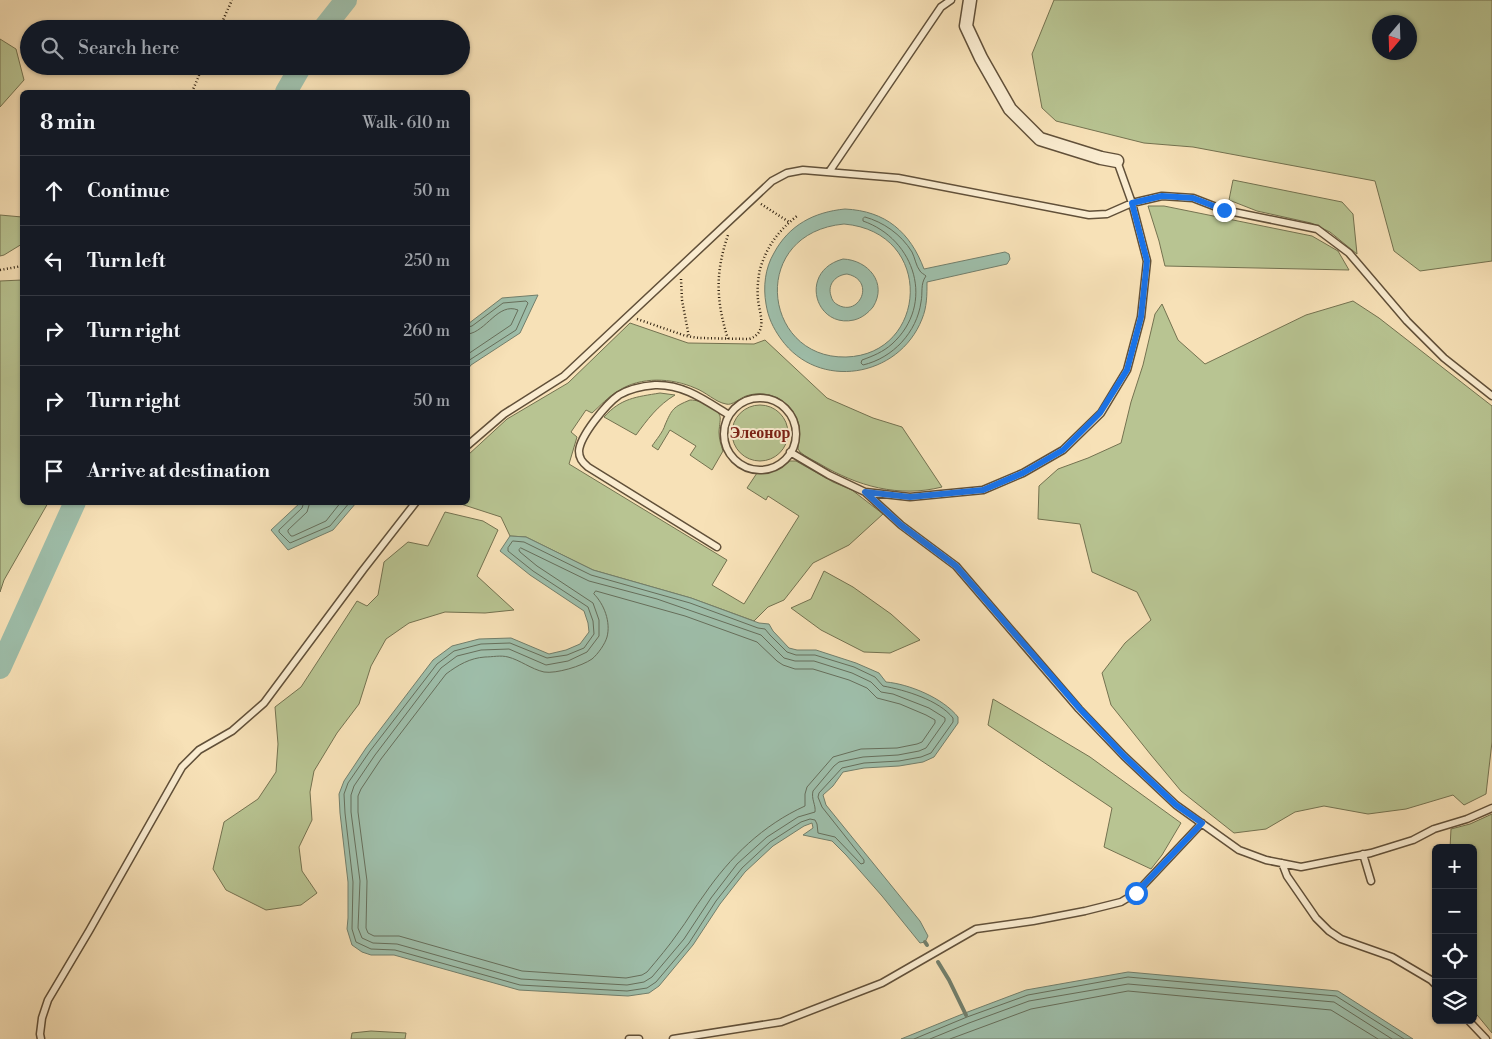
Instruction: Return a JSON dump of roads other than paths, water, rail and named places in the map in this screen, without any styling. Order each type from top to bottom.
[{"type":"street","points":[[970,0],[966,26],[981,58],[1010,109],[1040,139],[1101,158],[1117,161]]},
{"type":"lane","points":[[829,172],[941,7],[951,0]]},
{"type":"lane","points":[[865,492],[910,497],[983,490],[1023,473],[1063,450],[1100,413],[1127,370],[1141,317],[1147,261],[1132,203],[1117,161]]},
{"type":"lane","points":[[470,443],[504,414],[564,376],[772,181],[787,173],[803,170],[898,178],[1089,215],[1107,214],[1132,203],[1162,196],[1193,198],[1224,210],[1317,229],[1349,253],[1407,321],[1444,358],[1492,396]]},
{"type":"lane","points":[[717,548],[588,467],[580,460],[579,452],[581,444],[597,416],[608,404],[623,393],[640,387],[655,385],[678,388],[694,393],[729,415]]},
{"type":"lane","points":[[760,398],[773,400],[791,416],[795,428],[795,441],[790,452],[783,461],[774,467],[763,470],[752,469],[741,464],[727,448],[724,437],[729,415],[737,406],[748,400],[760,398]]},
{"type":"lane","points":[[790,452],[828,475],[865,492],[901,525],[956,566],[1079,708],[1124,756],[1176,805],[1238,850],[1266,860],[1301,867],[1362,854],[1414,840],[1434,830],[1492,808]]},
{"type":"lane","points":[[42,1039],[40,1034],[42,1018],[48,1000],[89,932],[182,767],[199,750],[232,731],[264,704],[414,505]]},
{"type":"lane","points":[[673,1039],[781,1022],[882,983],[976,929],[1085,912],[1121,902],[1136,893],[1202,823]]},
{"type":"lane","points":[[1362,854],[1371,881]]},
{"type":"lane","points":[[1282,863],[1287,876],[1316,918],[1329,931],[1342,939],[1392,957],[1432,982]]},
{"type":"lane","points":[[1472,1024],[1486,1039]]},
{"type":"lane","points":[[629,1039],[639,1039]]},
{"type":"water","points":[[845,209],[873,214],[895,226],[912,244],[924,269],[1005,252],[1009,254],[1010,259],[1007,264],[927,282],[924,314],[911,339],[895,354],[877,365],[857,371],[836,371],[815,366],[797,355],[781,339],[776,331],[767,309],[765,298],[766,278],[771,259],[787,235],[813,217]],"holes":[[[844,224],[874,232],[895,248],[907,269],[910,293],[906,316],[893,337],[873,351],[846,357],[818,352],[797,338],[783,318],[778,295],[780,271],[792,249],[813,232]]]},
{"type":"water","points":[[843,259],[852,260],[867,268],[873,274],[877,282],[877,298],[873,307],[865,315],[854,320],[840,320],[830,316],[822,308],[817,297],[816,286],[820,275],[829,265]],"holes":[[[847,274],[856,278],[861,283],[863,290],[858,302],[853,306],[846,307],[835,303],[830,292],[833,281],[839,276]]]},
{"type":"water","points":[[538,295],[520,333],[470,366],[470,322],[502,298]]},
{"type":"water","points":[[298,505],[354,505],[333,530],[288,550],[271,530]]},
{"type":"water","points":[[510,536],[526,537],[593,570],[691,598],[759,623],[769,624],[789,648],[816,650],[856,663],[879,673],[886,682],[925,693],[952,710],[958,717],[958,723],[934,757],[923,762],[899,766],[864,768],[843,772],[833,786],[823,795],[826,805],[920,921],[928,936],[925,942],[920,943],[882,896],[832,841],[803,835],[813,828],[812,823],[773,846],[745,872],[720,904],[693,945],[659,986],[649,993],[628,996],[519,990],[394,955],[371,955],[362,952],[352,945],[347,929],[348,882],[339,794],[344,781],[366,748],[433,660],[452,646],[479,639],[511,638],[549,654],[580,644],[589,632],[584,611],[530,575],[500,551]]},
{"type":"water","points":[[1128,972],[1338,991],[1413,1039],[901,1039],[1026,990]]},
{"type":"waterway","points":[[330,20],[346,0]]},
{"type":"waterway","points":[[287,90],[296,75]]},
{"type":"waterway","points":[[0,668],[74,505]]},
{"type":"waterway","points":[[938,962],[966,1015]]},
{"type":"district","name":"Элеонор","points":[[760,433]]}]
